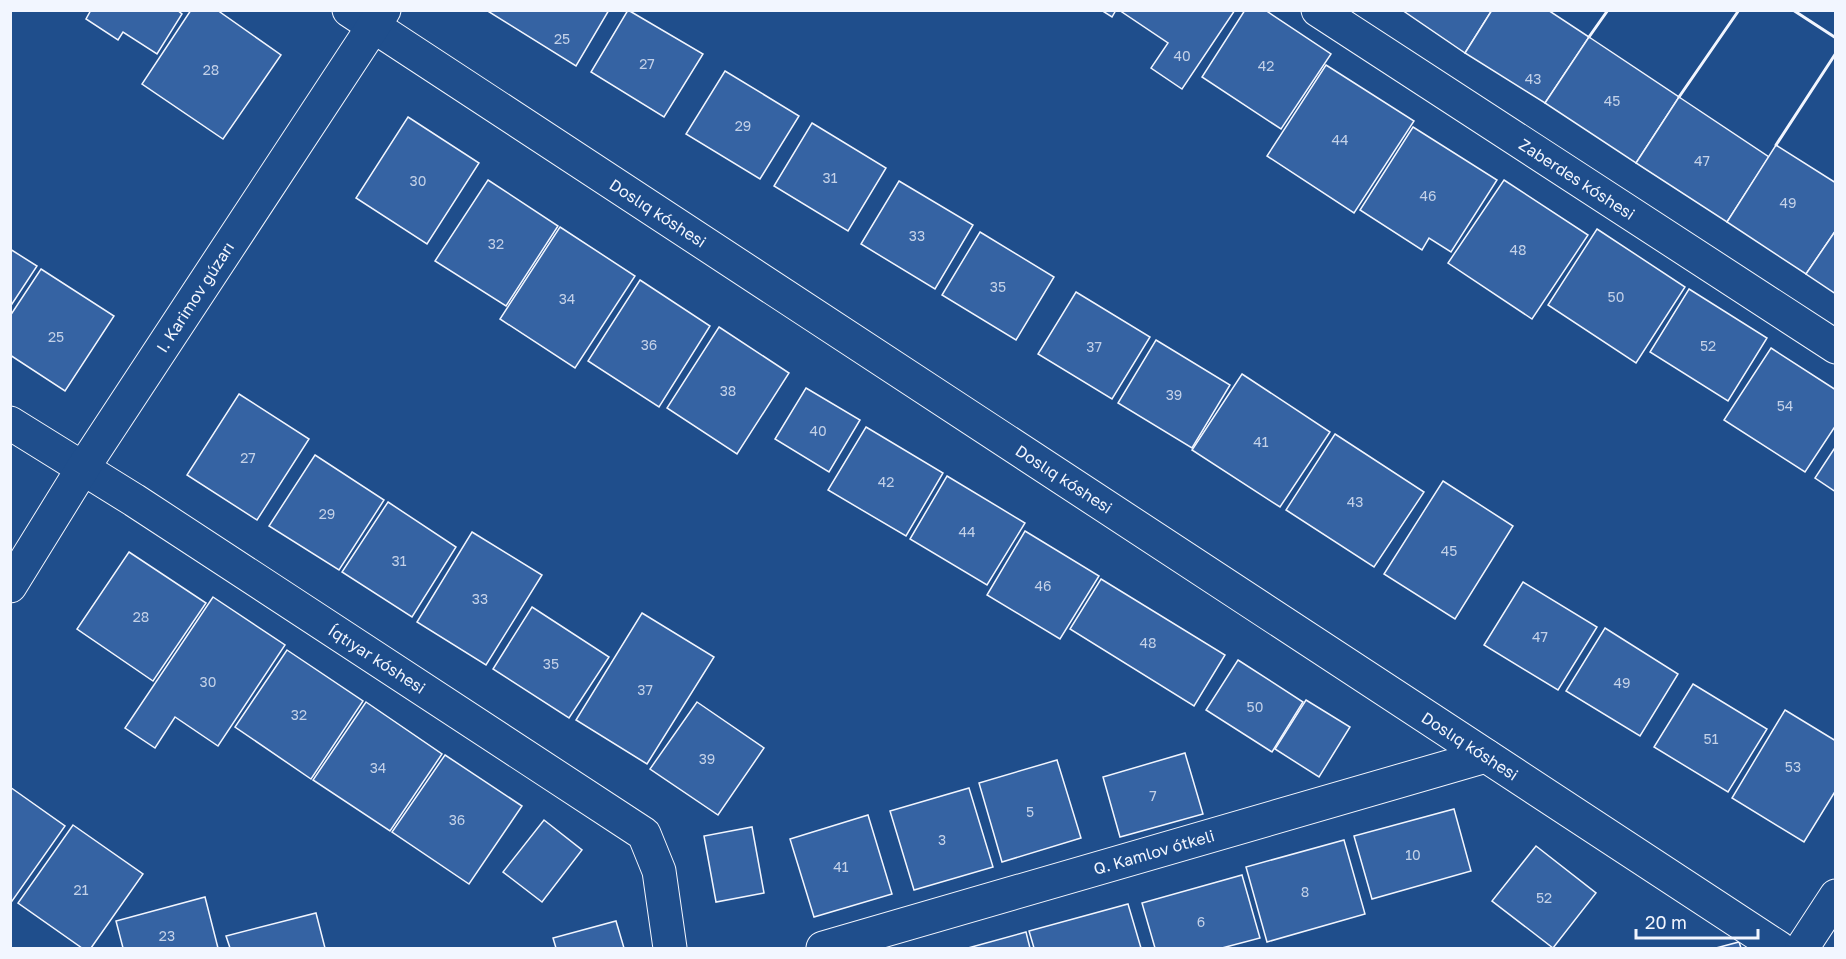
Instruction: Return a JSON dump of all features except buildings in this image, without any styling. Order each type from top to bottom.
[{"type":"street","name":"Zaberdes kóshesi","points":[[1318,10],[1836,347]]},
{"type":"street","name":"I. Karimov gúzarı","points":[[10,586],[369,16]]},
{"type":"street","name":"Doslıq kóshesi","points":[[369,16],[1779,948]]},
{"type":"street","name":"Íqtıyar kóshesi","points":[[10,423],[144,506],[644,834],[659,871],[670,948]]},
{"type":"street","name":"Q. Kamlov ótkeli","points":[[823,948],[1486,756]]},
{"type":"street","points":[[1802,948],[1836,896]]},
{"type":"wall","points":[[1589,37],[1608,10]]},
{"type":"wall","points":[[1679,97],[1739,10]]},
{"type":"wall","points":[[1793,10],[1836,38]]},
{"type":"wall","points":[[1776,145],[1836,53]]}]
